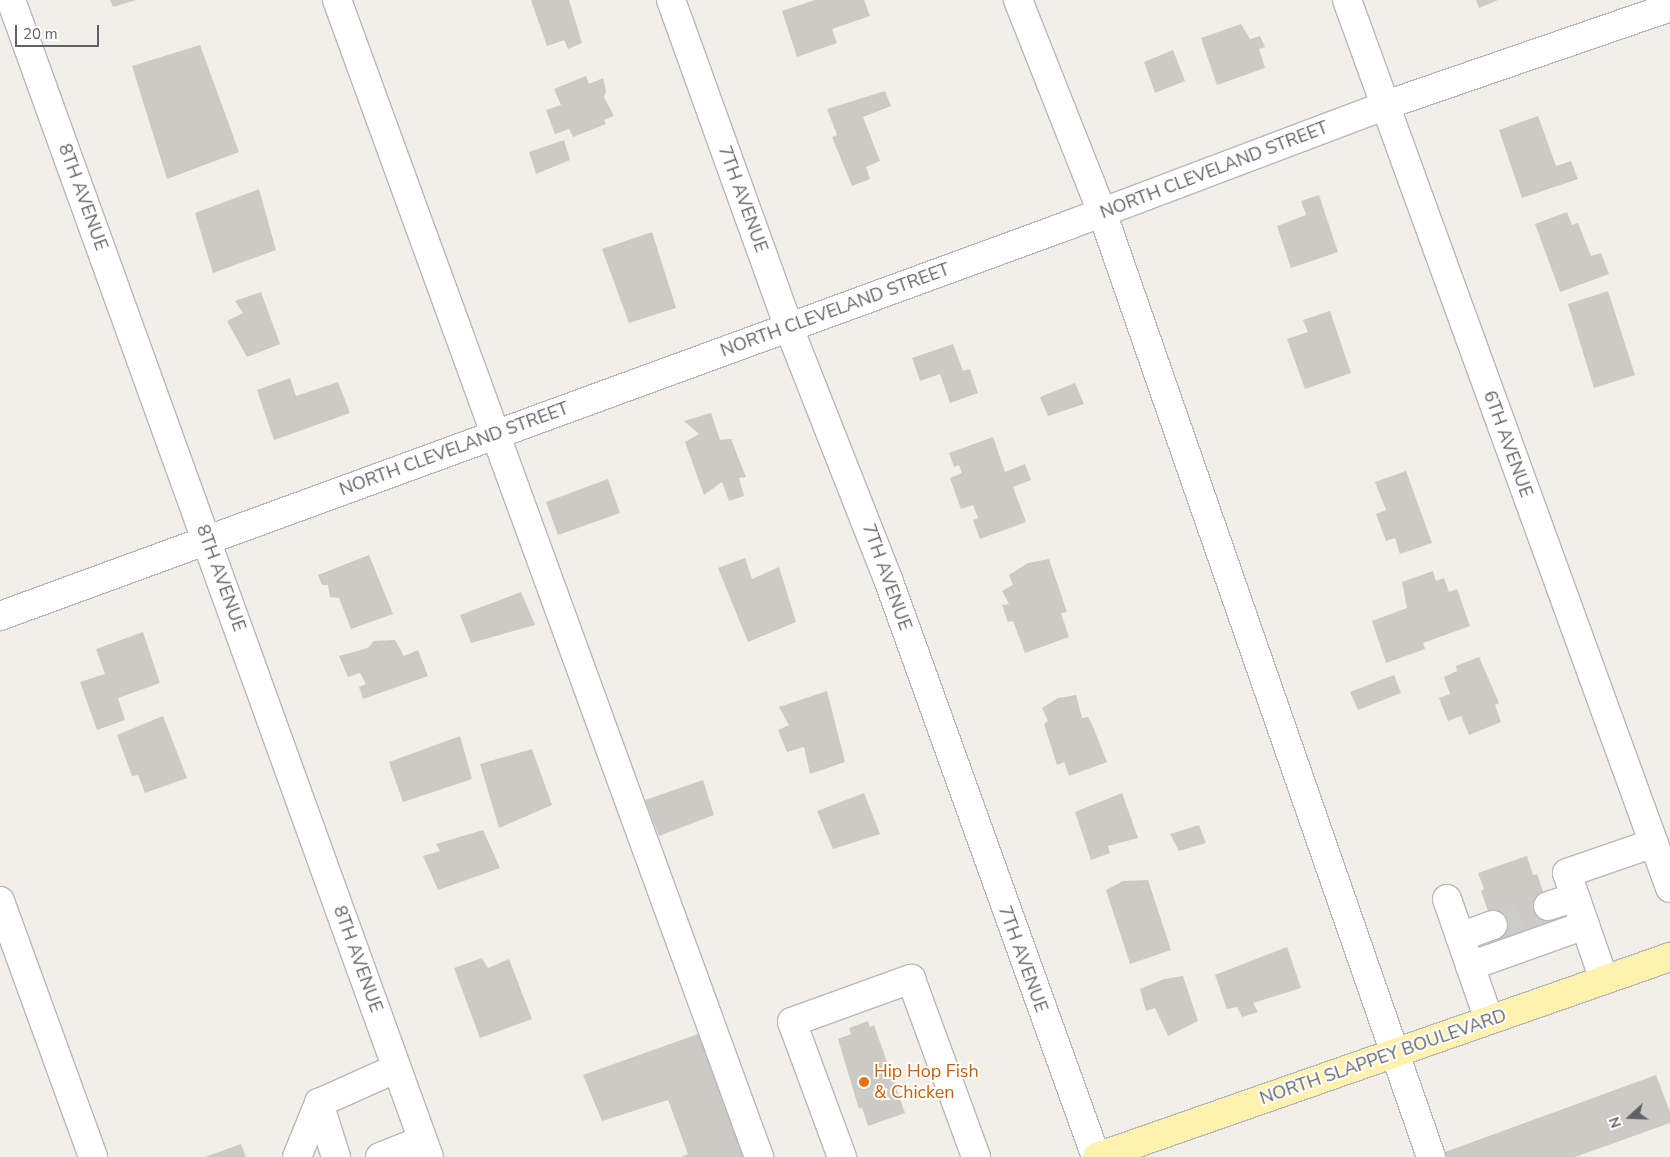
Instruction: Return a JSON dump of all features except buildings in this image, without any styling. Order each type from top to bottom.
[{"type":"main road","name":"NORTH SLAPPEY BOULEVARD","points":[[1097,1157],[1670,957]]},
{"type":"street","name":"8TH AVENUE","points":[[11,0],[426,1149]]},
{"type":"street","points":[[337,0],[759,1157]]},
{"type":"street","name":"7TH AVENUE","points":[[671,0],[789,328],[888,579],[1097,1157]]},
{"type":"street","points":[[1018,0],[1102,212],[1393,1054],[1431,1157]]},
{"type":"street","name":"6TH AVENUE","points":[[1347,0],[1670,888]]},
{"type":"street","name":"NORTH CLEVELAND STREET","points":[[0,616],[789,328],[1386,105],[1670,7]]},
{"type":"street","points":[[1604,980],[1566,873],[1654,843]]},
{"type":"street","points":[[1548,906],[1575,897]]},
{"type":"street","points":[[1447,899],[1489,1020]]},
{"type":"street","points":[[0,901],[93,1157]]},
{"type":"street","points":[[1460,936],[1493,925]]},
{"type":"street","points":[[1470,966],[1585,925]]},
{"type":"street","points":[[842,1157],[792,1022],[911,979],[976,1157]]},
{"type":"street","points":[[297,1157],[318,1103],[397,1068]]},
{"type":"street","points":[[318,1103],[336,1157]]},
{"type":"street","points":[[380,1157],[426,1149]]},
{"type":"tunnel","points":[[1493,925],[1548,906]]},
{"type":"place","name":"Hip Hop Fish & Chicken","points":[[864,1082]]}]
